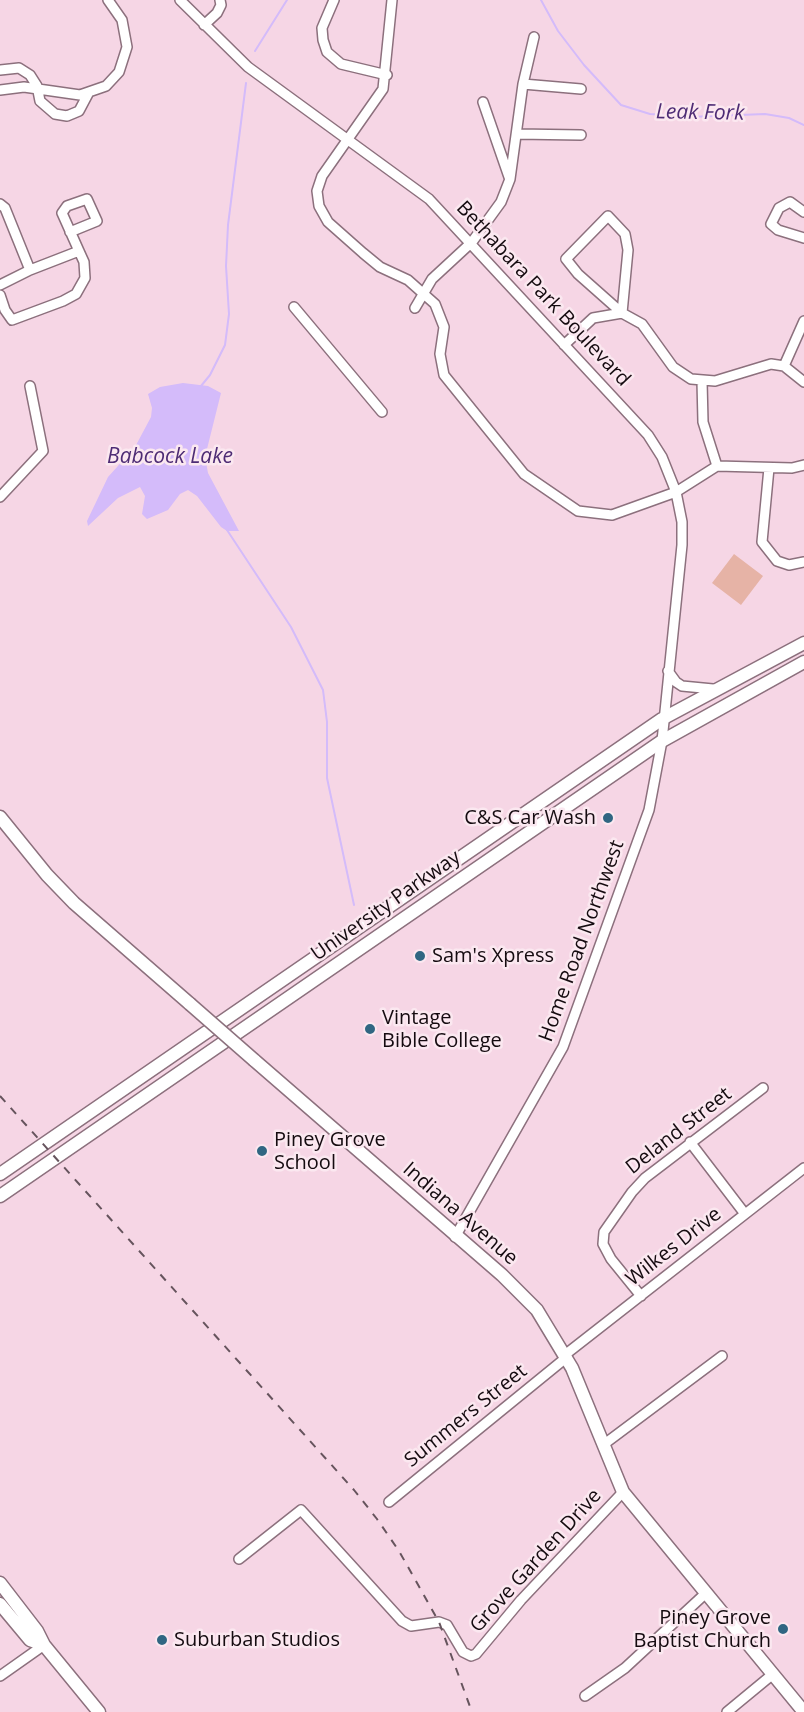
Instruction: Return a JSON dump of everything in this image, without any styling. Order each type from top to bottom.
[{"type":"main road","name":"University Parkway","points":[[0,1174],[662,719],[804,643]]},
{"type":"main road","name":"University Parkway","points":[[0,1196],[662,741],[804,662]]},
{"type":"main road","name":"Indiana Avenue","points":[[0,817],[46,875],[74,903],[529,1300],[566,1355],[622,1492],[804,1712]]},
{"type":"main road","points":[[0,1583],[37,1631],[44,1645],[99,1712]]},
{"type":"main road","points":[[0,1604],[30,1640],[44,1645]]},
{"type":"street","points":[[0,90],[37,88],[68,94],[88,94],[113,80],[126,56],[125,29],[108,0]]},
{"type":"street","name":"Bethabara Park Boulevard","points":[[180,0],[248,67],[429,199],[472,242],[648,435],[662,457],[676,492],[682,522],[682,545],[662,719]]},
{"type":"street","points":[[204,25],[217,14],[221,5],[220,0]]},
{"type":"street","points":[[334,0],[322,28],[322,40],[327,52],[341,64],[387,75]]},
{"type":"street","points":[[392,0],[387,75],[378,99],[347,140],[318,185],[317,197],[323,215],[334,229],[370,259],[408,280],[435,304],[443,321],[440,360],[451,386],[534,482],[578,511],[596,515],[616,514],[676,492],[717,466],[769,468],[804,465]]},
{"type":"street","points":[[415,308],[438,272],[472,242],[498,207],[510,179],[523,84],[534,37]]},
{"type":"street","points":[[0,70],[12,67],[25,71],[35,81],[44,107],[60,116],[79,111],[88,94]]},
{"type":"street","points":[[523,84],[581,89]]},
{"type":"street","points":[[483,102],[510,179]]},
{"type":"street","points":[[516,134],[581,135]]},
{"type":"street","points":[[804,212],[790,202],[779,208],[771,224],[778,230],[804,238]]},
{"type":"street","points":[[0,204],[5,208],[30,270]]},
{"type":"street","points":[[622,313],[628,250],[625,234],[608,216],[566,259],[578,274],[622,313],[642,324],[673,367],[691,379],[715,381],[762,366],[784,366],[804,382]]},
{"type":"street","points":[[0,295],[5,310],[12,320],[76,294],[85,278],[84,262],[70,232]]},
{"type":"street","points":[[0,285],[30,270],[79,251]]},
{"type":"street","points":[[294,307],[382,412]]},
{"type":"street","points":[[564,345],[593,318],[622,313]]},
{"type":"street","points":[[784,366],[804,321]]},
{"type":"street","points":[[702,381],[703,422],[717,466]]},
{"type":"street","points":[[0,497],[43,451],[30,386]]},
{"type":"street","points":[[769,468],[762,542],[777,561],[789,565],[804,562]]},
{"type":"street","points":[[668,670],[682,686],[705,690],[719,688]]},
{"type":"street","name":"Home Road Northwest","points":[[455,1237],[563,1047],[649,810],[662,741],[662,719]]},
{"type":"street","name":"Deland Street","points":[[640,1296],[603,1244],[604,1232],[632,1192],[690,1143],[763,1088]]},
{"type":"street","points":[[690,1143],[745,1214]]},
{"type":"street","name":"Wilkes Drive","points":[[566,1355],[804,1168]]},
{"type":"street","name":"Summers Street","points":[[389,1502],[566,1355]]},
{"type":"street","points":[[603,1445],[722,1356]]},
{"type":"street","name":"Grove Garden Drive","points":[[239,1559],[301,1510],[402,1621],[411,1626],[439,1622],[447,1625],[463,1652],[471,1656],[477,1654],[521,1600],[622,1492]]},
{"type":"street","points":[[585,1696],[625,1668],[706,1593]]},
{"type":"street","points":[[0,1676],[44,1645]]},
{"type":"street","points":[[727,1712],[773,1674]]},
{"type":"shaded area","points":[[734,554],[763,576],[741,605],[712,583]]},
{"type":"water","name":"Babcock Lake","points":[[183,383],[208,386],[221,393],[205,457],[208,473],[239,531],[227,531],[221,527],[197,496],[188,490],[180,494],[168,510],[147,519],[142,514],[145,496],[140,487],[118,498],[88,526],[87,521],[108,477],[135,447],[151,417],[152,408],[148,394],[160,387]]},
{"type":"waterway","points":[[255,51],[287,0]]},
{"type":"waterway","name":"Leak Fork","points":[[541,0],[558,31],[584,65],[621,105],[650,114],[689,117],[765,114],[789,118],[804,125]]},
{"type":"waterway","points":[[201,386],[210,375],[225,345],[229,314],[226,266],[228,225],[246,83]]},
{"type":"waterway","points":[[227,530],[291,627],[323,690],[327,722],[327,778],[354,905]]},
{"type":"railway","points":[[0,1096],[354,1490],[377,1519],[399,1551],[439,1622],[472,1712]]},
{"type":"place","name":"C&S Car Wash","points":[[608,818]]},
{"type":"place","name":"Sam's Xpress","points":[[420,956]]},
{"type":"place","name":"Vintage Bible College","points":[[370,1029]]},
{"type":"place","name":"Piney Grove School","points":[[262,1151]]},
{"type":"place","name":"Piney Grove Baptist Church","points":[[783,1629]]},
{"type":"place","name":"Suburban Studios","points":[[162,1640]]}]
